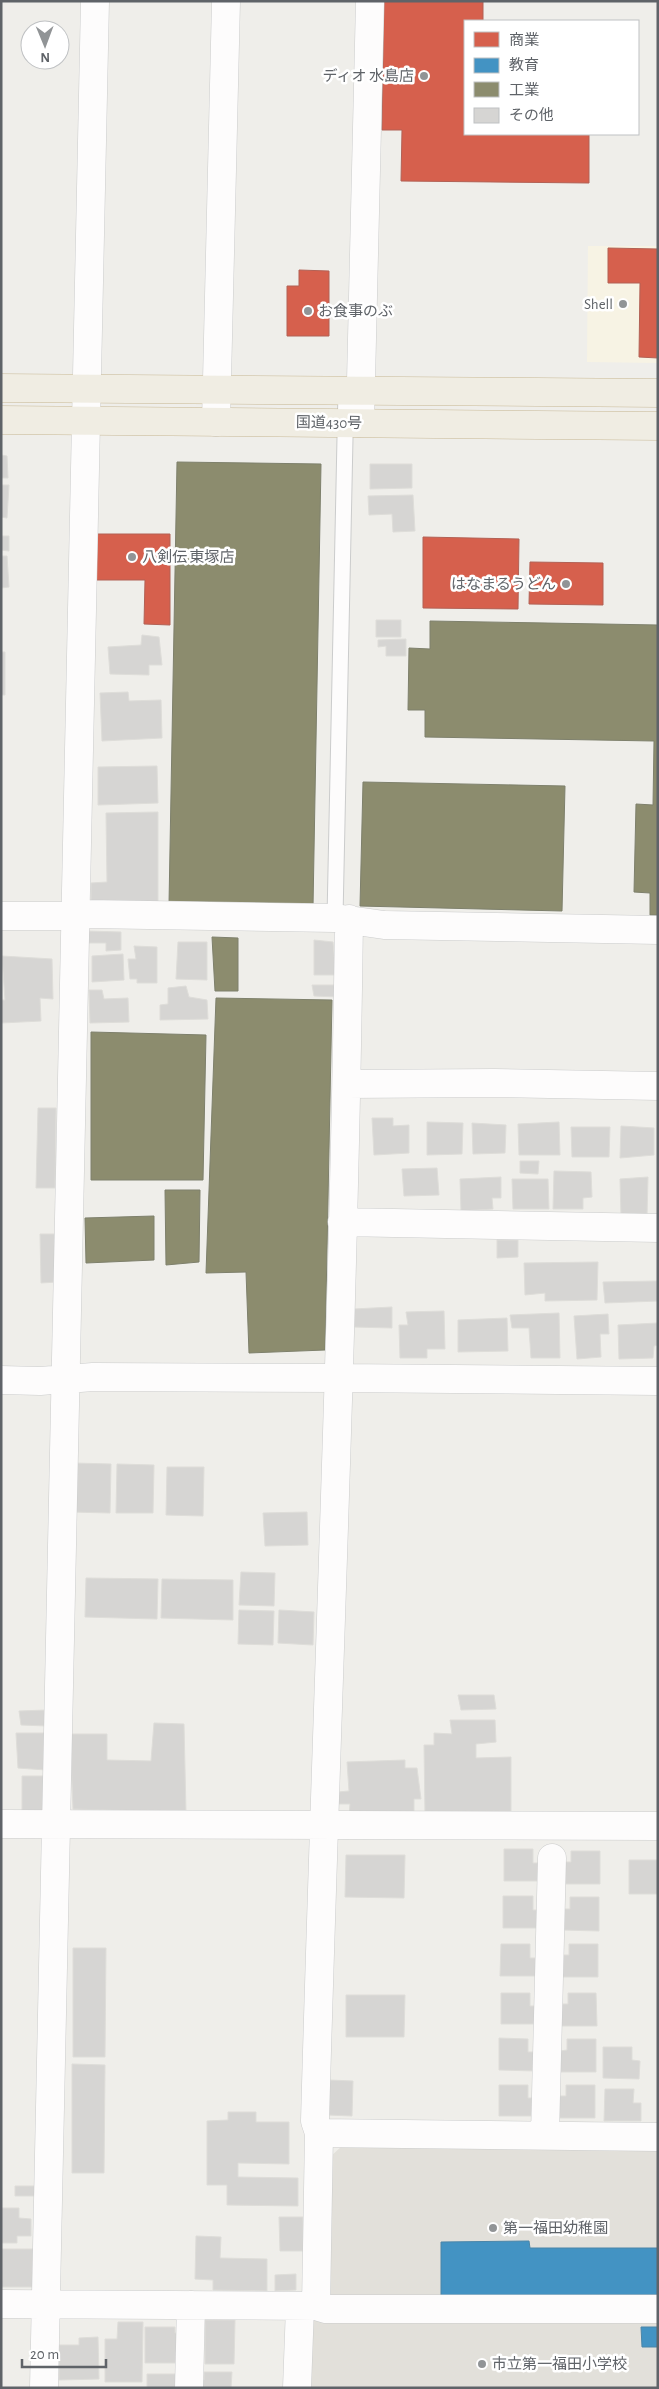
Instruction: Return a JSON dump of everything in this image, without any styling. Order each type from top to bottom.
[{"type":"highway","points":[[1,388],[658,393]]},
{"type":"highway","name":"国道430号","points":[[1,420],[658,426]]},
{"type":"street","points":[[44,2388],[95,1]]},
{"type":"street","points":[[216,422],[226,1]]},
{"type":"street","points":[[352,423],[370,1]]},
{"type":"street","points":[[1,916],[75,916],[87,914],[342,919],[384,925],[658,930]]},
{"type":"street","points":[[297,2388],[308,2306],[319,2133],[315,2121],[347,1084],[342,919]]},
{"type":"street","points":[[347,1084],[494,1083],[658,1086]]},
{"type":"street","points":[[342,1222],[658,1228]]},
{"type":"street","points":[[1,1380],[93,1377],[658,1381]]},
{"type":"street","points":[[1,1824],[658,1826]]},
{"type":"street","points":[[545,2135],[552,1858]]},
{"type":"street","points":[[319,2133],[658,2137]]},
{"type":"street","points":[[1,2304],[308,2306],[326,2310],[658,2309]]},
{"type":"street","points":[[189,2388],[191,2305]]},
{"type":"lane","points":[[342,919],[352,423]]},
{"type":"shaded area","name":"Shell","points":[[588,246],[658,246],[658,363],[587,362]]},
{"type":"shaded area","name":"第一福田幼稚園","points":[[342,2146],[658,2150],[658,2298],[326,2301],[330,2157]]},
{"type":"shaded area","name":"市立第一福田小学校","points":[[307,2320],[658,2321],[658,2388],[305,2388]]},
{"type":"building: 商業","name":"ディオ 水島店","points":[[384,1],[483,1],[483,20],[464,20],[464,135],[589,135],[589,183],[401,181],[402,130],[382,130]]},
{"type":"building: 商業","points":[[608,248],[658,249],[658,358],[639,357],[640,283],[608,283]]},
{"type":"building: 商業","name":"お食事のぶ","points":[[299,270],[329,271],[329,336],[287,336],[287,286],[299,286]]},
{"type":"building: 商業","name":"八剣伝 東塚店","points":[[93,534],[170,534],[170,625],[144,624],[145,580],[93,580]]},
{"type":"building: 商業","points":[[423,537],[519,539],[518,609],[423,608]]},
{"type":"building: 商業","name":"はなまるうどん","points":[[530,562],[603,563],[603,605],[529,604]]},
{"type":"building: 教育","points":[[529,2241],[530,2248],[658,2248],[658,2295],[441,2296],[441,2242]]},
{"type":"building: 教育","points":[[641,2327],[658,2327],[658,2347],[642,2347]]},
{"type":"building: 工業","points":[[177,462],[321,464],[313,907],[169,904]]},
{"type":"building: 工業","points":[[430,621],[658,625],[658,915],[650,915],[650,893],[634,892],[636,804],[653,805],[654,741],[425,737],[425,710],[408,710],[409,648],[430,649]]},
{"type":"building: 工業","points":[[363,782],[565,786],[562,911],[360,906]]},
{"type":"building: 工業","points":[[212,937],[238,938],[238,991],[215,991]]},
{"type":"building: 工業","points":[[216,998],[332,1000],[325,1350],[249,1353],[246,1272],[206,1273]]},
{"type":"building: 工業","points":[[91,1032],[206,1035],[203,1180],[91,1180]]},
{"type":"building: 工業","points":[[165,1190],[200,1190],[199,1262],[166,1265]]},
{"type":"building: 工業","points":[[154,1216],[154,1260],[86,1263],[85,1218]]},
{"type":"building: その他","points":[[1,455],[7,456],[8,478],[1,478]]},
{"type":"building: その他","points":[[370,464],[412,464],[412,488],[370,489]]},
{"type":"building: その他","points":[[1,485],[9,485],[7,518],[1,517]]},
{"type":"building: その他","points":[[413,495],[415,531],[393,532],[392,514],[369,515],[368,496]]},
{"type":"building: その他","points":[[1,536],[9,536],[9,551],[1,550]]},
{"type":"building: その他","points":[[1,556],[7,556],[9,587],[1,588]]},
{"type":"building: その他","points":[[376,620],[401,620],[401,637],[376,637]]},
{"type":"building: その他","points":[[142,635],[159,637],[162,665],[149,665],[149,675],[110,674],[108,647],[141,645]]},
{"type":"building: その他","points":[[406,639],[406,656],[386,656],[386,646],[378,647],[378,640]]},
{"type":"building: その他","points":[[1,652],[5,652],[5,695],[1,695]]},
{"type":"building: その他","points":[[128,692],[129,701],[161,700],[162,738],[102,741],[100,693]]},
{"type":"building: その他","points":[[157,766],[158,803],[98,805],[98,767]]},
{"type":"building: その他","points":[[158,812],[158,903],[91,902],[91,883],[107,882],[106,813]]},
{"type":"building: その他","points":[[86,931],[121,932],[121,950],[106,951],[106,943],[87,943]]},
{"type":"building: その他","points":[[314,940],[333,942],[336,975],[314,975]]},
{"type":"building: その他","points":[[178,942],[207,942],[207,980],[176,979]]},
{"type":"building: その他","points":[[134,946],[157,947],[157,983],[137,983],[137,979],[130,979],[128,959],[136,959]]},
{"type":"building: その他","points":[[123,954],[124,980],[92,982],[92,956]]},
{"type":"building: その他","points":[[2,956],[52,959],[53,999],[40,998],[41,1021],[1,1023],[1,1000],[5,1000]]},
{"type":"building: その他","points":[[312,985],[336,985],[338,997],[314,996]]},
{"type":"building: その他","points":[[186,986],[189,997],[207,1000],[208,1019],[160,1020],[160,1005],[168,1004],[168,988]]},
{"type":"building: その他","points":[[89,990],[102,990],[104,999],[128,998],[129,1022],[90,1023]]},
{"type":"building: その他","points":[[38,1108],[56,1108],[55,1188],[36,1188]]},
{"type":"building: その他","points":[[372,1118],[393,1118],[393,1126],[409,1125],[409,1153],[374,1155]]},
{"type":"building: その他","points":[[427,1122],[463,1123],[462,1154],[427,1155]]},
{"type":"building: その他","points":[[559,1122],[560,1155],[519,1155],[518,1124]]},
{"type":"building: その他","points":[[472,1123],[506,1125],[505,1153],[473,1154]]},
{"type":"building: その他","points":[[621,1126],[654,1128],[654,1155],[620,1158]]},
{"type":"building: その他","points":[[571,1127],[610,1127],[609,1157],[572,1157]]},
{"type":"building: その他","points":[[520,1161],[539,1161],[538,1174],[520,1173]]},
{"type":"building: その他","points":[[437,1168],[439,1195],[404,1196],[402,1169]]},
{"type":"building: その他","points":[[554,1171],[591,1172],[592,1197],[583,1198],[583,1209],[553,1209]]},
{"type":"building: その他","points":[[501,1177],[501,1198],[492,1198],[493,1209],[461,1211],[460,1179]]},
{"type":"building: その他","points":[[648,1177],[647,1216],[621,1216],[620,1179]]},
{"type":"building: その他","points":[[512,1179],[548,1179],[549,1209],[513,1209]]},
{"type":"building: その他","points":[[40,1234],[56,1234],[57,1282],[41,1283]]},
{"type":"building: その他","points":[[497,1240],[518,1240],[518,1257],[497,1258]]},
{"type":"building: その他","points":[[598,1262],[597,1300],[545,1301],[545,1293],[525,1295],[524,1263]]},
{"type":"building: その他","points":[[657,1281],[658,1301],[605,1303],[603,1282]]},
{"type":"building: その他","points":[[392,1307],[392,1328],[354,1327],[354,1309]]},
{"type":"building: その他","points":[[444,1311],[445,1349],[427,1349],[427,1358],[400,1358],[399,1325],[408,1325],[406,1312]]},
{"type":"building: その他","points":[[559,1313],[560,1358],[531,1358],[529,1328],[512,1328],[510,1315]]},
{"type":"building: その他","points":[[608,1314],[609,1334],[600,1334],[601,1357],[577,1359],[574,1316]]},
{"type":"building: その他","points":[[507,1318],[508,1351],[458,1352],[458,1320]]},
{"type":"building: その他","points":[[658,1323],[658,1345],[654,1346],[653,1358],[619,1359],[618,1325]]},
{"type":"building: その他","points":[[73,1463],[111,1464],[110,1513],[72,1512]]},
{"type":"building: その他","points":[[117,1464],[154,1465],[153,1513],[116,1513]]},
{"type":"building: その他","points":[[167,1467],[204,1467],[203,1516],[166,1515]]},
{"type":"building: その他","points":[[307,1512],[308,1545],[265,1546],[263,1513]]},
{"type":"building: その他","points":[[241,1572],[275,1573],[274,1606],[239,1605]]},
{"type":"building: その他","points":[[86,1578],[158,1579],[157,1619],[85,1617]]},
{"type":"building: その他","points":[[162,1579],[233,1580],[233,1620],[161,1618]]},
{"type":"building: その他","points":[[239,1610],[274,1611],[273,1645],[238,1644]]},
{"type":"building: その他","points":[[279,1610],[314,1612],[313,1645],[278,1643]]},
{"type":"building: その他","points":[[458,1695],[494,1695],[496,1709],[461,1710]]},
{"type":"building: その他","points":[[47,1710],[47,1726],[21,1725],[19,1711]]},
{"type":"building: その他","points":[[450,1720],[495,1720],[496,1742],[476,1744],[476,1758],[511,1757],[511,1814],[425,1815],[424,1745],[434,1745],[434,1733],[452,1734]]},
{"type":"building: その他","points":[[154,1723],[184,1724],[186,1812],[73,1809],[70,1734],[107,1734],[107,1760],[151,1761]]},
{"type":"building: その他","points":[[16,1733],[46,1733],[46,1770],[18,1768]]},
{"type":"building: その他","points":[[405,1760],[405,1768],[417,1768],[421,1799],[414,1799],[414,1816],[349,1817],[350,1804],[338,1804],[338,1792],[349,1791],[347,1762]]},
{"type":"building: その他","points":[[22,1776],[43,1776],[46,1814],[22,1813]]},
{"type":"building: その他","points":[[504,1849],[533,1849],[533,1863],[540,1863],[540,1881],[504,1881]]},
{"type":"building: その他","points":[[571,1851],[600,1851],[600,1884],[564,1884],[564,1862],[571,1862]]},
{"type":"building: その他","points":[[346,1855],[405,1855],[404,1898],[345,1897]]},
{"type":"building: その他","points":[[629,1860],[658,1860],[658,1894],[629,1894]]},
{"type":"building: その他","points":[[503,1896],[533,1896],[533,1910],[540,1910],[539,1928],[503,1928]]},
{"type":"building: その他","points":[[570,1897],[599,1897],[599,1931],[563,1930],[563,1909],[570,1909]]},
{"type":"building: その他","points":[[501,1944],[530,1944],[530,1958],[537,1958],[537,1976],[500,1976]]},
{"type":"building: その他","points":[[569,1944],[598,1944],[598,1977],[562,1977],[562,1955],[569,1955]]},
{"type":"building: その他","points":[[73,1948],[106,1948],[105,2057],[73,2057]]},
{"type":"building: その他","points":[[501,1993],[530,1993],[530,2006],[537,2006],[537,2024],[501,2024]]},
{"type":"building: その他","points":[[568,1993],[596,1993],[597,2026],[561,2026],[561,2004],[568,2004]]},
{"type":"building: その他","points":[[346,1995],[405,1995],[404,2037],[346,2037]]},
{"type":"building: その他","points":[[499,2038],[528,2039],[528,2052],[535,2052],[535,2071],[499,2070]]},
{"type":"building: その他","points":[[567,2039],[596,2039],[596,2072],[560,2072],[560,2051],[567,2050]]},
{"type":"building: その他","points":[[603,2047],[632,2047],[632,2060],[640,2061],[639,2079],[603,2078]]},
{"type":"building: その他","points":[[72,2064],[105,2065],[104,2173],[72,2173]]},
{"type":"building: その他","points":[[329,2080],[353,2081],[352,2116],[328,2115]]},
{"type":"building: その他","points":[[499,2085],[528,2085],[528,2098],[535,2098],[535,2116],[499,2116]]},
{"type":"building: その他","points":[[566,2085],[595,2085],[595,2118],[559,2118],[559,2096],[566,2096]]},
{"type":"building: その他","points":[[605,2089],[634,2089],[633,2103],[641,2103],[641,2121],[604,2121]]},
{"type":"building: その他","points":[[228,2112],[256,2112],[256,2122],[289,2122],[289,2164],[238,2163],[238,2177],[298,2178],[298,2206],[227,2205],[227,2185],[207,2185],[207,2121],[228,2120]]},
{"type":"building: その他","points":[[15,2186],[35,2186],[35,2196],[15,2196]]},
{"type":"building: その他","points":[[1,2208],[19,2208],[19,2218],[31,2219],[31,2236],[17,2236],[17,2243],[1,2243]]},
{"type":"building: その他","points":[[279,2217],[303,2217],[303,2251],[280,2251]]},
{"type":"building: その他","points":[[196,2236],[221,2237],[220,2258],[267,2259],[267,2291],[213,2290],[213,2280],[195,2279]]},
{"type":"building: その他","points":[[1,2249],[33,2249],[33,2287],[1,2287]]},
{"type":"building: その他","points":[[296,2274],[296,2290],[275,2291],[275,2275]]},
{"type":"building: その他","points":[[205,2320],[235,2320],[234,2364],[205,2364]]},
{"type":"building: その他","points":[[118,2322],[143,2322],[142,2382],[105,2382],[105,2339],[117,2339]]},
{"type":"building: その他","points":[[145,2327],[175,2327],[175,2333],[180,2333],[180,2363],[145,2363]]},
{"type":"building: その他","points":[[98,2337],[99,2379],[59,2380],[59,2345],[79,2345],[79,2338]]},
{"type":"building: その他","points":[[204,2372],[232,2372],[231,2388],[200,2388],[200,2379],[204,2380]]},
{"type":"building: その他","points":[[147,2374],[178,2374],[179,2388],[147,2388]]},
{"type":"place","name":"ディオ 水島店","points":[[424,76]]},
{"type":"place","name":"Shell","points":[[623,304]]},
{"type":"place","name":"お食事のぶ","points":[[308,311]]},
{"type":"place","name":"八剣伝 東塚店","points":[[132,557]]},
{"type":"place","name":"はなまるうどん","points":[[566,584]]},
{"type":"place","name":"第一福田幼稚園","points":[[493,2228]]},
{"type":"place","name":"市立第一福田小学校","points":[[482,2364]]}]
